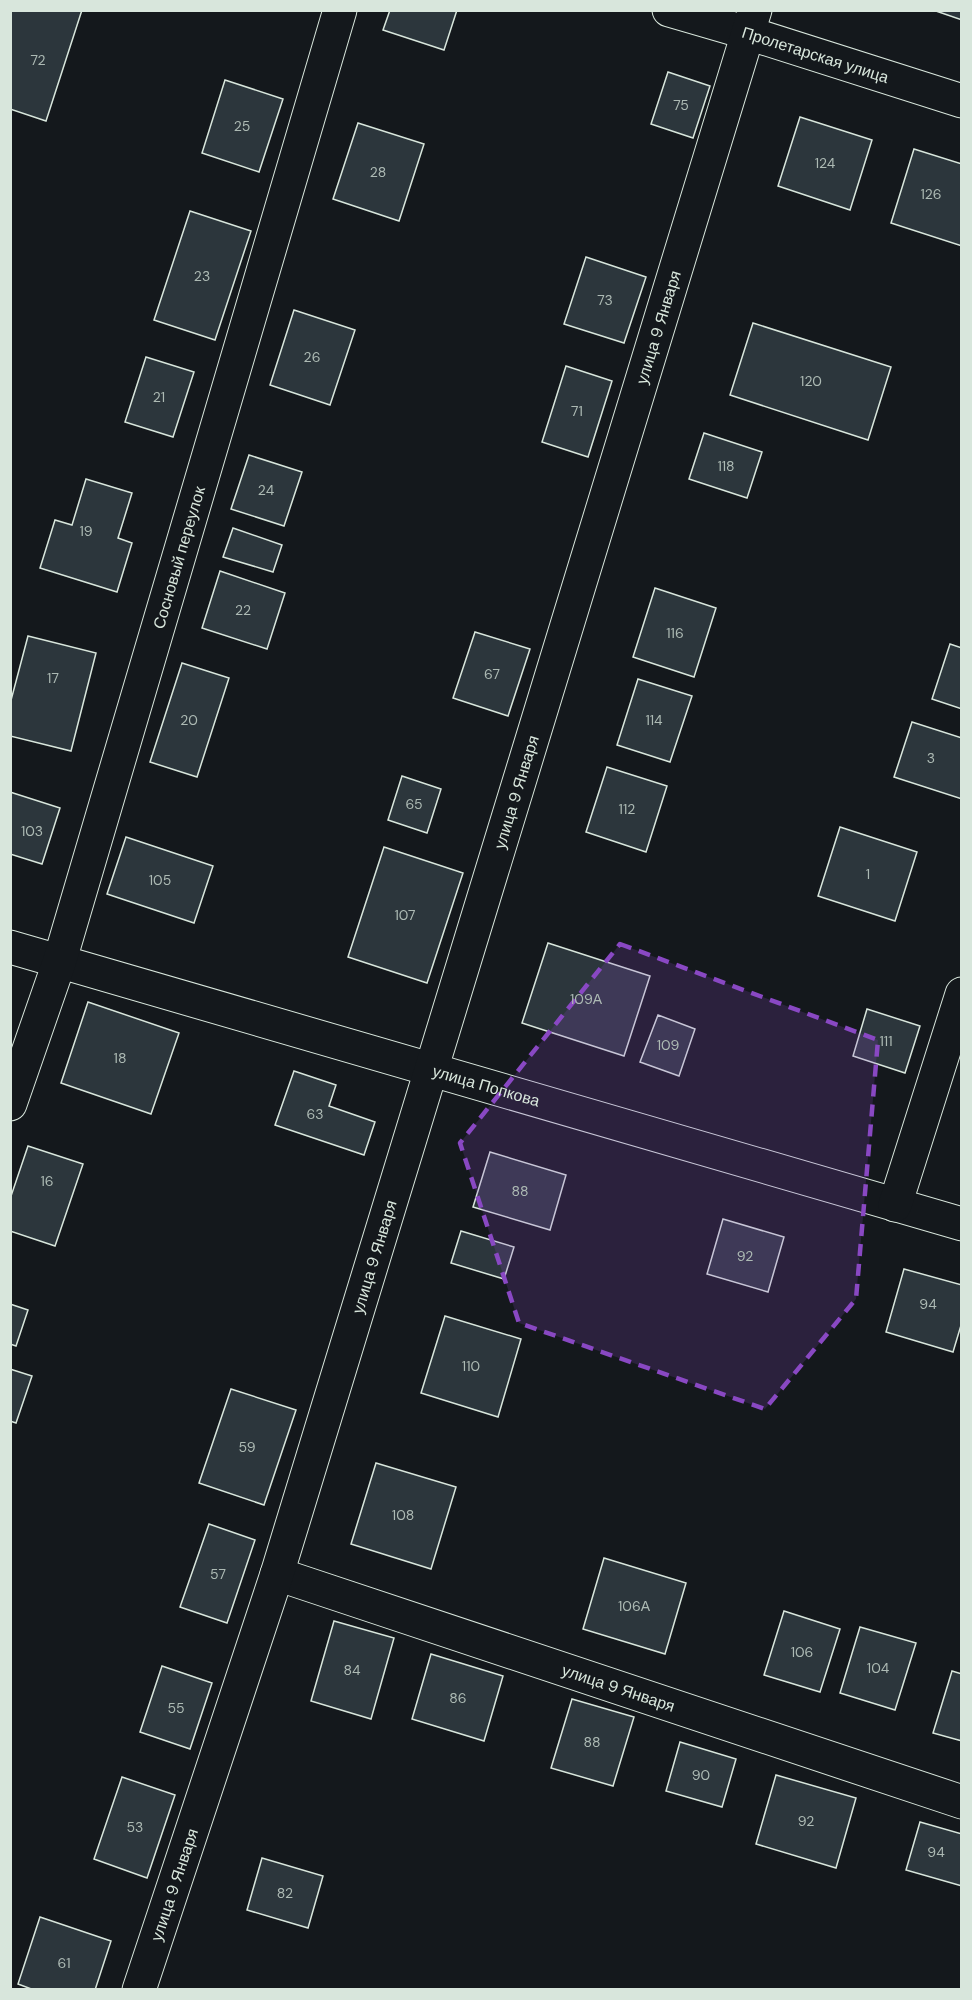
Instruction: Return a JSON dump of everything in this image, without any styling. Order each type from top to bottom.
[{"type":"street","name":"Сосновый переулок","points":[[10,1104],[59,963],[340,10]]},
{"type":"street","name":"Пролетарская улица","points":[[669,10],[751,22],[962,101]]},
{"type":"street","name":"улица 9 Января","points":[[139,1989],[277,1574],[751,22]]},
{"type":"street","name":"улица Попкова","points":[[10,947],[962,1224]]},
{"type":"street","points":[[895,1204],[962,994]]},
{"type":"street","name":"улица 9 Января","points":[[277,1574],[962,1802]]},
{"type":"highlighted area","points":[[620,944],[878,1040],[856,1299],[765,1409],[519,1323],[460,1143]]},
{"type":"building","points":[[10,10],[82,10],[46,121],[10,109]]},
{"type":"building","points":[[390,10],[457,10],[444,50],[383,30]]},
{"type":"building","points":[[933,10],[962,10],[962,20]]},
{"type":"building","points":[[668,72],[710,86],[693,138],[651,124]]},
{"type":"building","points":[[225,80],[283,99],[259,172],[202,153]]},
{"type":"building","points":[[800,117],[872,140],[850,210],[778,186]]},
{"type":"building","points":[[358,123],[424,144],[399,221],[333,199]]},
{"type":"building","points":[[914,149],[962,164],[962,246],[891,223]]},
{"type":"building","points":[[190,211],[251,231],[215,340],[154,320]]},
{"type":"building","points":[[586,257],[646,277],[624,343],[564,324]]},
{"type":"building","points":[[294,310],[355,330],[330,405],[270,385]]},
{"type":"building","points":[[753,323],[891,367],[868,440],[730,395]]},
{"type":"building","points":[[146,357],[194,372],[173,437],[125,422]]},
{"type":"building","points":[[566,366],[612,381],[588,457],[542,442]]},
{"type":"building","points":[[704,433],[762,452],[747,498],[689,479]]},
{"type":"building","points":[[249,455],[302,472],[284,526],[231,509]]},
{"type":"building","points":[[86,479],[132,493],[118,538],[132,543],[117,592],[40,568],[55,520],[72,525]]},
{"type":"building","points":[[233,528],[282,545],[273,572],[223,557]]},
{"type":"building","points":[[220,571],[285,593],[267,649],[202,628]]},
{"type":"building","points":[[655,588],[716,608],[694,677],[633,657]]},
{"type":"building","points":[[475,632],[530,649],[508,716],[453,698]]},
{"type":"building","points":[[28,636],[96,653],[71,751],[10,736],[10,704]]},
{"type":"building","points":[[950,644],[962,648],[962,709],[932,699]]},
{"type":"building","points":[[182,663],[229,678],[197,777],[150,762]]},
{"type":"building","points":[[638,679],[692,696],[670,762],[617,745]]},
{"type":"building","points":[[912,722],[962,738],[962,799],[894,777]]},
{"type":"building","points":[[607,767],[667,786],[646,852],[586,832]]},
{"type":"building","points":[[402,776],[441,789],[427,833],[388,820]]},
{"type":"building","points":[[10,792],[60,808],[42,864],[10,854]]},
{"type":"building","points":[[840,827],[917,852],[895,921],[818,896]]},
{"type":"building","points":[[126,837],[213,866],[194,923],[107,894]]},
{"type":"building","points":[[384,847],[463,873],[427,983],[348,957]]},
{"type":"building","points":[[548,943],[650,976],[624,1056],[522,1023]]},
{"type":"building","points":[[88,1002],[179,1033],[151,1114],[61,1083]]},
{"type":"building","points":[[867,1009],[920,1026],[905,1073],[853,1056]]},
{"type":"building","points":[[658,1015],[695,1029],[679,1076],[640,1062]]},
{"type":"building","points":[[294,1071],[336,1085],[329,1106],[375,1122],[364,1155],[275,1125]]},
{"type":"building","points":[[28,1146],[83,1164],[55,1246],[10,1231],[10,1199]]},
{"type":"building","points":[[490,1152],[566,1175],[550,1230],[473,1207]]},
{"type":"building","points":[[723,1219],[784,1237],[768,1292],[707,1274]]},
{"type":"building","points":[[461,1231],[514,1247],[504,1279],[451,1263]]},
{"type":"building","points":[[904,1269],[962,1285],[962,1322],[953,1352],[886,1332]]},
{"type":"building","points":[[10,1304],[28,1310],[16,1346],[10,1344]]},
{"type":"building","points":[[445,1316],[521,1339],[498,1417],[421,1393]]},
{"type":"building","points":[[10,1369],[32,1376],[16,1423],[10,1421]]},
{"type":"building","points":[[231,1389],[296,1410],[264,1505],[199,1483]]},
{"type":"building","points":[[376,1463],[456,1487],[431,1569],[351,1544]]},
{"type":"building","points":[[209,1524],[255,1540],[227,1623],[180,1607]]},
{"type":"building","points":[[604,1558],[686,1583],[665,1654],[583,1629]]},
{"type":"building","points":[[784,1611],[840,1629],[820,1692],[764,1675]]},
{"type":"building","points":[[334,1621],[394,1638],[371,1719],[311,1701]]},
{"type":"building","points":[[860,1627],[916,1643],[895,1710],[840,1693]]},
{"type":"building","points":[[431,1654],[503,1676],[484,1741],[412,1719]]},
{"type":"building","points":[[162,1666],[212,1683],[190,1749],[140,1732]]},
{"type":"building","points":[[952,1671],[962,1674],[962,1741],[933,1733]]},
{"type":"building","points":[[572,1699],[634,1717],[613,1786],[551,1768]]},
{"type":"building","points":[[680,1742],[736,1759],[722,1807],[666,1791]]},
{"type":"building","points":[[776,1775],[856,1798],[836,1868],[756,1844]]},
{"type":"building","points":[[122,1777],[175,1795],[147,1878],[94,1859]]},
{"type":"building","points":[[920,1822],[962,1834],[962,1886],[906,1870]]},
{"type":"building","points":[[262,1858],[323,1876],[308,1928],[247,1910]]},
{"type":"building","points":[[40,1917],[111,1941],[95,1990],[34,1990],[18,1984]]}]
